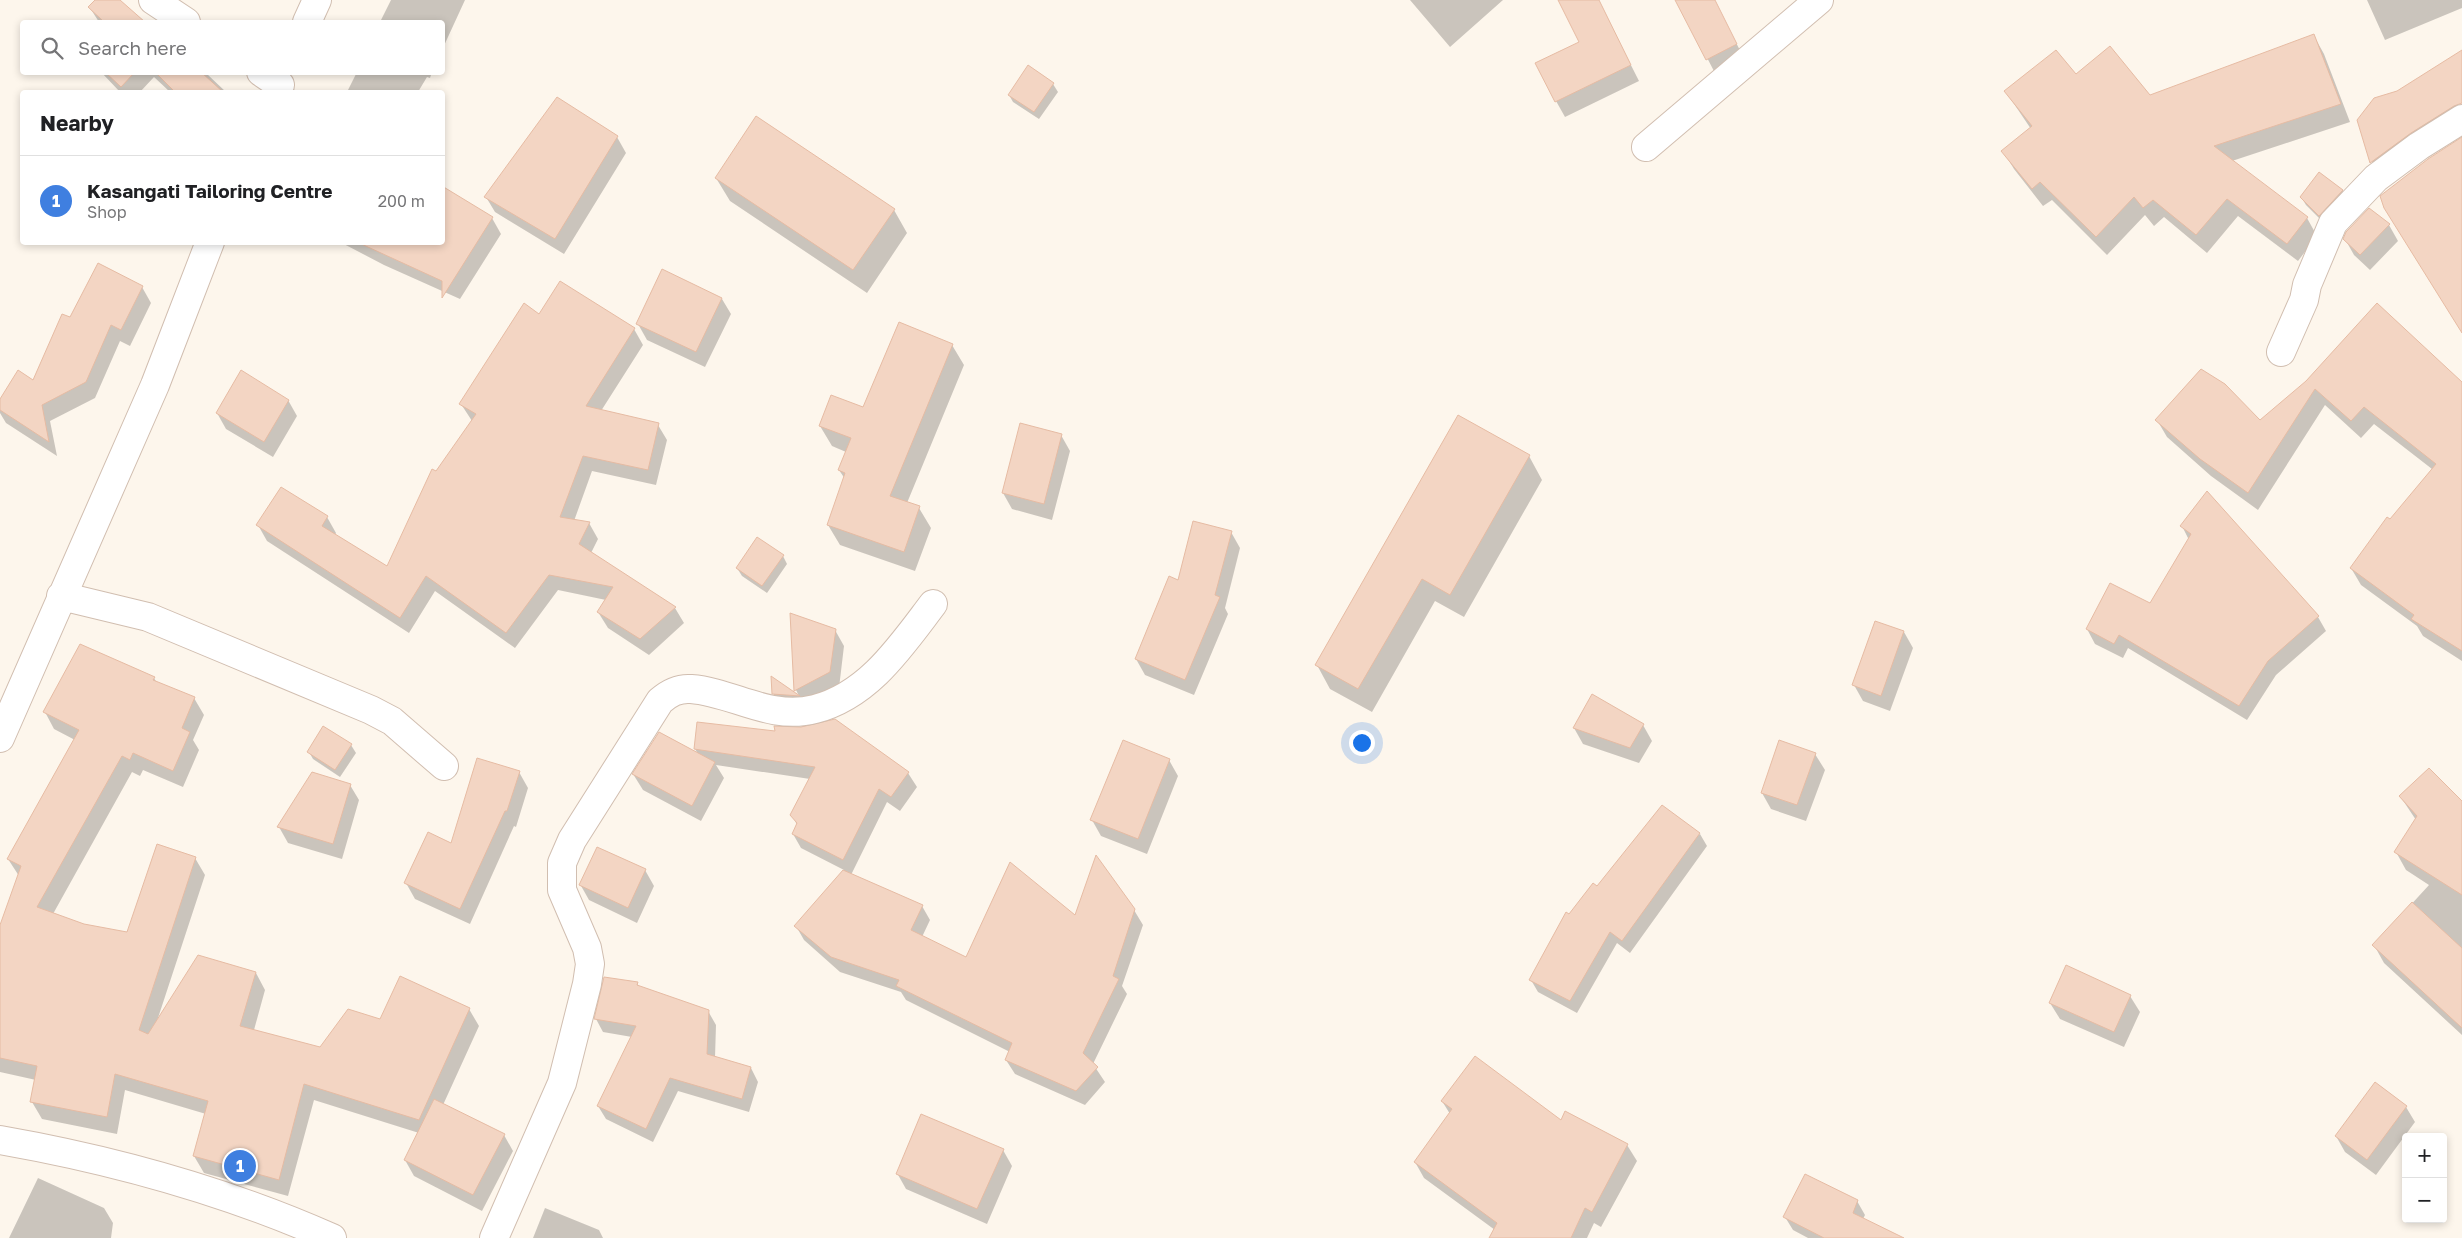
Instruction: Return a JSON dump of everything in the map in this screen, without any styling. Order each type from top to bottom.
[{"type":"street","points":[[153,0],[183,20]]},
{"type":"street","points":[[308,20],[317,0]]},
{"type":"street","points":[[1646,147],[1819,0]]},
{"type":"street","points":[[2281,352],[2304,300],[2307,285],[2332,223],[2376,178],[2462,119]]},
{"type":"street","points":[[0,738],[155,385],[209,245]]},
{"type":"street","points":[[61,596],[148,617],[372,710],[392,721],[444,766]]},
{"type":"street","points":[[494,1238],[562,1083],[587,984],[590,964],[587,948],[562,890],[562,863],[572,840],[660,701],[668,693],[691,689],[774,710],[796,712],[815,709],[838,700],[867,681],[892,658],[933,604]]},
{"type":"street","points":[[0,1140],[60,1150],[154,1173],[272,1214],[332,1238]]},
{"type":"building","points":[[95,0],[120,0],[143,20],[102,20],[88,7]]},
{"type":"building","points":[[1558,0],[1599,0],[1631,65],[1555,102],[1535,63],[1579,42]]},
{"type":"building","points":[[1675,0],[1715,0],[1737,44],[1706,60]]},
{"type":"building","points":[[2314,34],[2341,104],[2214,146],[2308,217],[2287,244],[2227,199],[2196,235],[2153,200],[2143,208],[2134,197],[2096,237],[2040,182],[2032,189],[2001,151],[2032,126],[2004,91],[2056,50],[2076,74],[2110,46],[2150,95]]},
{"type":"building","points":[[2462,50],[2462,103],[2411,133],[2370,163],[2357,120],[2374,98],[2397,91]]},
{"type":"building","points":[[1028,65],[1054,83],[1034,112],[1008,95]]},
{"type":"building","points":[[108,75],[132,75],[121,87]]},
{"type":"building","points":[[158,75],[204,75],[221,90],[173,90]]},
{"type":"building","points":[[557,97],[618,136],[555,239],[484,197]]},
{"type":"building","points":[[756,116],[895,209],[853,270],[715,178]]},
{"type":"building","points":[[2462,137],[2462,333],[2384,208],[2380,196],[2428,159]]},
{"type":"building","points":[[2319,172],[2343,190],[2319,216],[2300,197]]},
{"type":"building","points":[[445,188],[493,217],[442,298],[442,281],[364,245],[445,245]]},
{"type":"building","points":[[2369,208],[2390,224],[2360,255],[2343,239],[2346,232]]},
{"type":"building","points":[[98,263],[143,286],[121,330],[111,325],[86,382],[42,405],[49,442],[0,410],[0,399],[18,370],[33,380],[62,314],[70,317]]},
{"type":"building","points":[[662,269],[722,298],[696,352],[636,324]]},
{"type":"building","points":[[560,281],[635,328],[586,406],[659,423],[648,470],[583,456],[560,517],[590,522],[579,544],[676,607],[640,639],[597,612],[613,587],[549,575],[506,633],[426,576],[400,618],[256,525],[281,487],[328,516],[322,526],[387,566],[432,469],[436,471],[476,414],[459,404],[524,303],[539,314]]},
{"type":"building","points":[[2377,303],[2462,382],[2462,651],[2411,619],[2414,615],[2350,568],[2387,517],[2390,519],[2436,464],[2364,407],[2351,421],[2315,389],[2248,493],[2200,459],[2155,420],[2201,369],[2225,384],[2260,420],[2306,381]]},
{"type":"building","points":[[899,322],[953,344],[890,496],[920,506],[904,552],[827,525],[845,473],[838,470],[851,438],[819,426],[831,395],[863,407]]},
{"type":"building","points":[[241,370],[289,400],[264,442],[216,413]]},
{"type":"building","points":[[1458,415],[1530,455],[1450,595],[1422,579],[1358,689],[1315,665]]},
{"type":"building","points":[[1020,423],[1062,434],[1044,504],[1002,493]]},
{"type":"building","points":[[2207,491],[2319,616],[2268,661],[2239,706],[2119,635],[2114,644],[2086,629],[2110,583],[2150,603],[2191,534],[2180,526]]},
{"type":"building","points":[[1193,521],[1232,531],[1215,595],[1220,597],[1185,680],[1135,659],[1169,576],[1178,580]]},
{"type":"building","points":[[757,537],[784,555],[762,586],[736,568]]},
{"type":"building","points":[[790,613],[836,629],[830,672],[794,691]]},
{"type":"building","points":[[1875,621],[1904,631],[1881,696],[1852,685]]},
{"type":"building","points":[[80,644],[155,677],[153,680],[195,697],[182,728],[190,732],[173,771],[133,753],[130,760],[122,756],[37,907],[84,924],[127,932],[157,844],[196,857],[139,1030],[148,1034],[198,955],[256,972],[240,1026],[320,1047],[348,1009],[380,1019],[400,976],[470,1008],[419,1120],[304,1084],[279,1180],[193,1156],[208,1101],[115,1074],[107,1117],[30,1102],[37,1066],[0,1058],[0,925],[21,866],[7,859],[79,730],[43,712]]},
{"type":"building","points":[[771,676],[800,696],[772,694]]},
{"type":"building","points":[[1592,694],[1644,724],[1630,748],[1573,728]]},
{"type":"building","points":[[835,719],[909,772],[891,797],[879,789],[843,860],[792,834],[797,823],[790,815],[815,767],[694,749],[697,722],[775,731],[774,726],[801,727]]},
{"type":"building","points":[[323,726],[352,744],[335,770],[307,752]]},
{"type":"building","points":[[659,732],[715,762],[692,806],[632,774]]},
{"type":"building","points":[[1123,740],[1170,759],[1138,839],[1090,820]]},
{"type":"building","points":[[1779,740],[1816,753],[1797,805],[1761,793]]},
{"type":"building","points":[[477,758],[520,771],[507,811],[505,811],[460,909],[404,883],[428,832],[451,843]]},
{"type":"building","points":[[2429,768],[2462,801],[2462,895],[2394,852],[2417,816],[2399,796]]},
{"type":"building","points":[[312,772],[351,784],[333,844],[277,827]]},
{"type":"building","points":[[1662,805],[1700,833],[1622,941],[1610,932],[1570,1001],[1529,980],[1566,912],[1569,914],[1593,883],[1597,886]]},
{"type":"building","points":[[597,847],[646,869],[628,908],[579,885]]},
{"type":"building","points":[[1096,855],[1135,909],[1113,976],[1119,979],[1083,1053],[1098,1067],[1076,1091],[1005,1060],[1012,1043],[896,986],[899,980],[831,957],[794,926],[843,870],[923,905],[911,930],[966,957],[1010,862],[1075,915]]},
{"type":"building","points":[[2412,902],[2462,948],[2462,1028],[2372,945]]},
{"type":"building","points":[[2066,965],[2131,995],[2114,1032],[2049,1003]]},
{"type":"building","points":[[604,977],[638,982],[637,985],[709,1010],[707,1054],[751,1067],[742,1099],[670,1078],[646,1129],[597,1106],[636,1026],[594,1019]]},
{"type":"building","points":[[1475,1056],[1561,1120],[1565,1111],[1628,1144],[1592,1212],[1585,1208],[1571,1238],[1489,1238],[1497,1223],[1414,1162],[1452,1109],[1441,1101]]},
{"type":"building","points":[[2375,1082],[2407,1106],[2367,1160],[2335,1136]]},
{"type":"building","points":[[434,1099],[505,1134],[473,1195],[404,1160]]},
{"type":"building","points":[[921,1114],[1004,1149],[977,1209],[896,1174]]},
{"type":"building","points":[[1805,1174],[1858,1200],[1853,1213],[1904,1238],[1824,1238],[1783,1217]]},
{"type":"place","name":"Kasangati Tailoring Centre","points":[[240,1166]]}]
